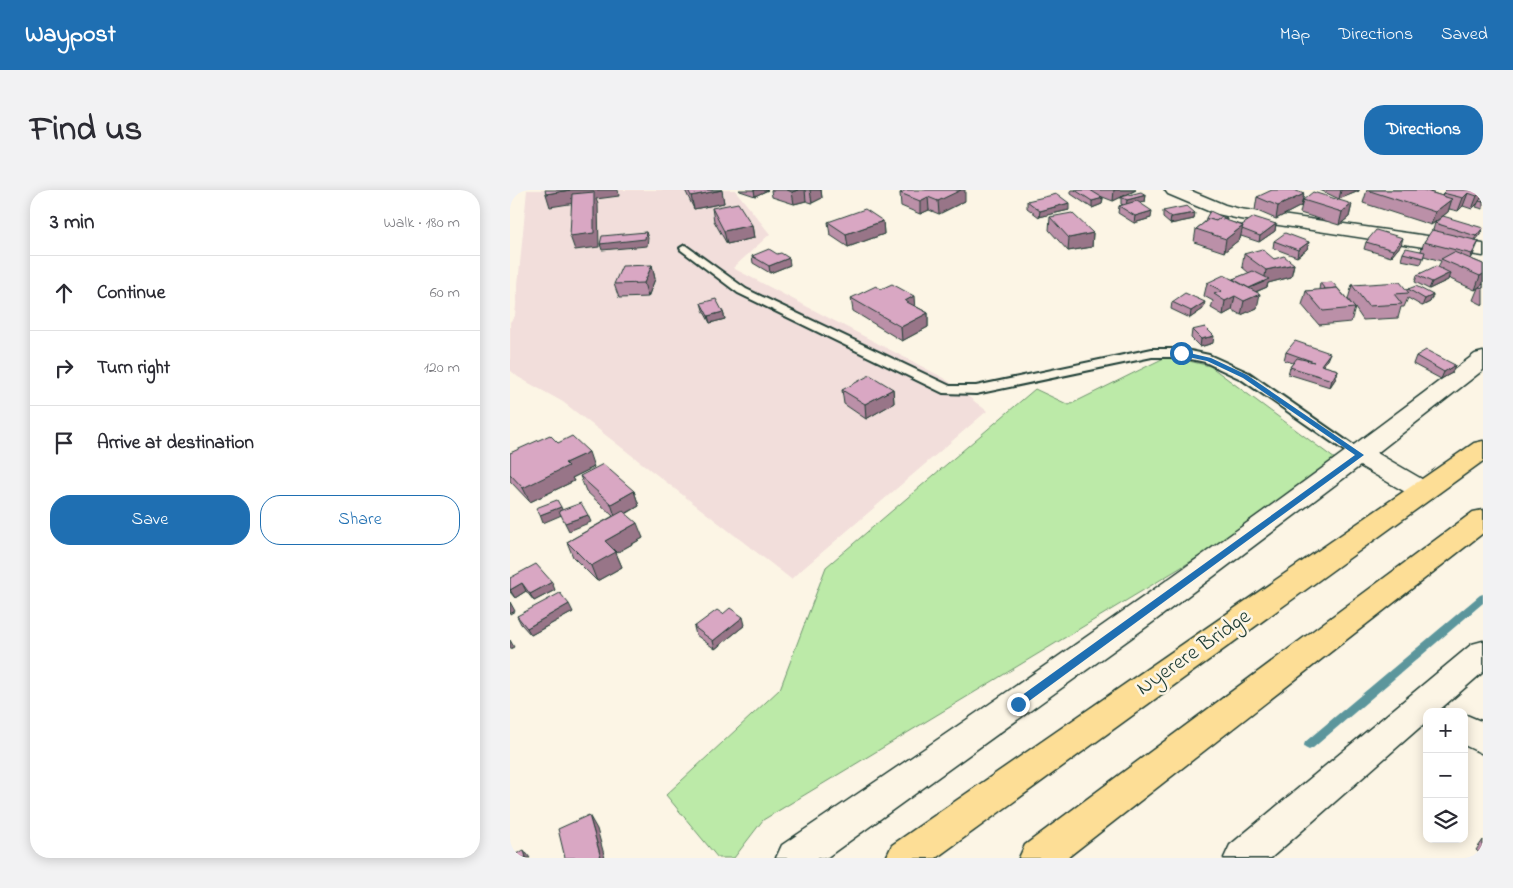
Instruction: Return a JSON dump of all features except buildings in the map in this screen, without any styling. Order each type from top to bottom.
[{"type":"main road","name":"Nyerere Bridge","points":[[905,858],[1483,449]]},
{"type":"main road","points":[[1038,858],[1483,519]]},
{"type":"street","points":[[1174,190],[1219,209],[1240,214],[1483,250]]},
{"type":"street","points":[[795,858],[1018,704],[1360,455],[1483,359]]},
{"type":"street","points":[[1360,455],[1423,491]]},
{"type":"street","points":[[1429,708],[1483,653]]},
{"type":"street","points":[[1243,858],[1423,713]]},
{"type":"street","points":[[1468,730],[1483,739]]},
{"type":"lane","points":[[685,248],[742,291],[948,390],[976,390],[1152,353],[1181,353],[1209,359],[1245,376],[1360,455]]},
{"type":"shaded area","points":[[527,190],[735,190],[770,234],[733,268],[944,378],[987,411],[791,579],[563,402],[518,377],[510,370],[510,322],[515,316]]},
{"type":"green space","points":[[1168,356],[1210,366],[1335,459],[1324,481],[763,820],[734,858],[718,858],[666,795],[780,689],[826,567],[1035,389],[1069,405]]},
{"type":"waterway","points":[[1309,745],[1483,598]]},
{"type":"route","points":[[1018,704],[1360,455],[1245,376],[1209,359],[1181,353]]}]
